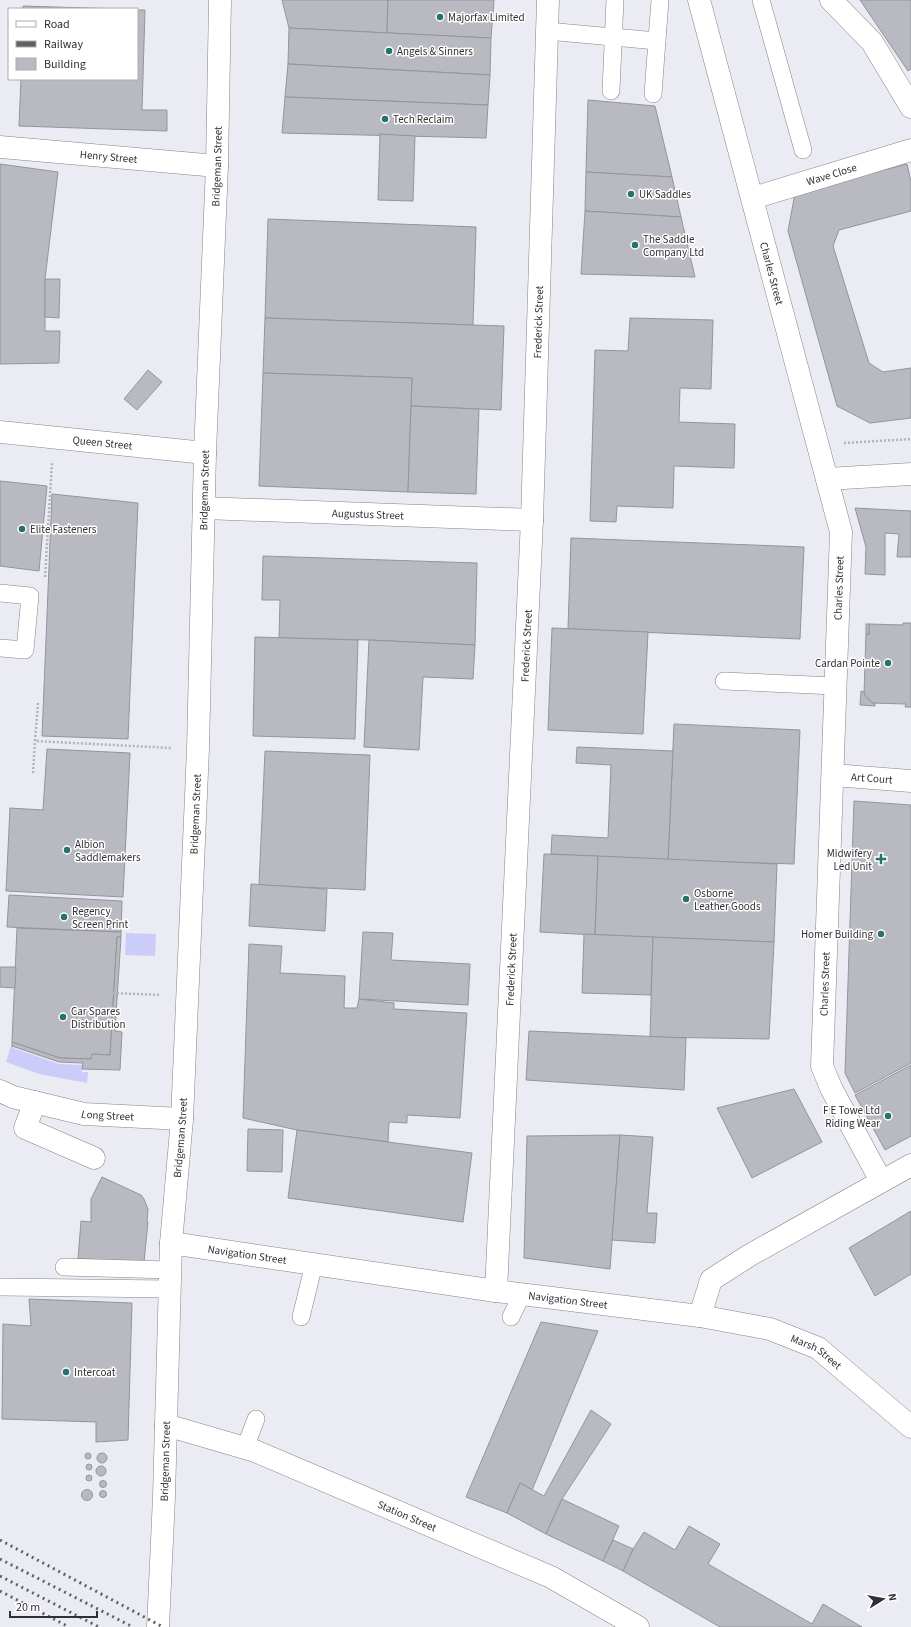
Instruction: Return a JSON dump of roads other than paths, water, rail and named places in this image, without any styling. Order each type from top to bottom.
[{"type":"street","name":"Bridgeman Street","points":[[158,1627],[171,1243],[182,1119],[198,749],[205,453],[217,166],[220,0]]},
{"type":"street","name":"Frederick Street","points":[[496,1291],[532,520],[548,0]]},
{"type":"street","name":"Charles Street","points":[[699,0],[840,532],[822,1066],[831,1088],[881,1181]]},
{"type":"street","points":[[831,0],[872,42],[911,107]]},
{"type":"street","name":"Henry Street","points":[[0,146],[217,166]]},
{"type":"street","name":"Wave Close","points":[[752,198],[911,150]]},
{"type":"street","name":"Queen Street","points":[[0,432],[205,453]]},
{"type":"street","points":[[827,479],[911,474]]},
{"type":"street","name":"Augustus Street","points":[[204,508],[532,520]]},
{"type":"street","name":"Art Court","points":[[833,775],[911,781]]},
{"type":"street","name":"Long Street","points":[[0,1091],[14,1097],[84,1114],[182,1119]]},
{"type":"street","points":[[35,1102],[25,1128],[94,1158]]},
{"type":"street","points":[[700,1316],[711,1280],[750,1255],[911,1165]]},
{"type":"street","name":"Navigation Street","points":[[171,1243],[496,1291],[700,1316]]},
{"type":"street","name":"Marsh Street","points":[[700,1316],[770,1330],[818,1348],[911,1427]]},
{"type":"street","name":"Station Street","points":[[166,1425],[245,1448],[551,1577],[638,1627]]},
{"type":"lane","points":[[611,91],[615,0]]},
{"type":"lane","points":[[653,94],[660,0]]},
{"type":"lane","points":[[761,0],[803,150]]},
{"type":"lane","points":[[548,31],[657,41]]},
{"type":"lane","points":[[0,593],[30,596],[25,650],[0,648]]},
{"type":"lane","points":[[724,681],[835,686]]},
{"type":"lane","points":[[301,1317],[314,1264]]},
{"type":"lane","points":[[64,1267],[170,1280]]},
{"type":"lane","points":[[0,1287],[170,1280]]},
{"type":"lane","points":[[511,1317],[522,1294]]},
{"type":"lane","points":[[245,1448],[256,1419]]},
{"type":"railway","points":[[0,1540],[163,1627]]},
{"type":"railway","points":[[0,1559],[133,1627]]},
{"type":"railway","points":[[0,1576],[99,1627]]},
{"type":"railway","points":[[0,1591],[69,1627]]},
{"type":"place","name":"Majorfax Limited","points":[[440,17]]},
{"type":"place","name":"Angels & Sinners","points":[[389,51]]},
{"type":"place","name":"Tech Reclaim","points":[[385,119]]},
{"type":"place","name":"UK Saddles","points":[[631,194]]},
{"type":"place","name":"The Saddle Company Ltd","points":[[635,245]]},
{"type":"place","name":"Elite Fasteners","points":[[22,529]]},
{"type":"place","name":"Cardan Pointe","points":[[888,663]]},
{"type":"place","name":"Albion Saddlemakers","points":[[67,850]]},
{"type":"place","name":"Midwifery Led Unit","points":[[881,859]]},
{"type":"place","name":"Osborne Leather Goods","points":[[686,899]]},
{"type":"place","name":"Regency Screen Print","points":[[64,917]]},
{"type":"place","name":"Homer Building","points":[[881,934]]},
{"type":"place","name":"Car Spares Distribution","points":[[63,1017]]},
{"type":"place","name":"F E Towe Ltd Riding Wear","points":[[888,1116]]},
{"type":"place","name":"Intercoat","points":[[66,1372]]}]
